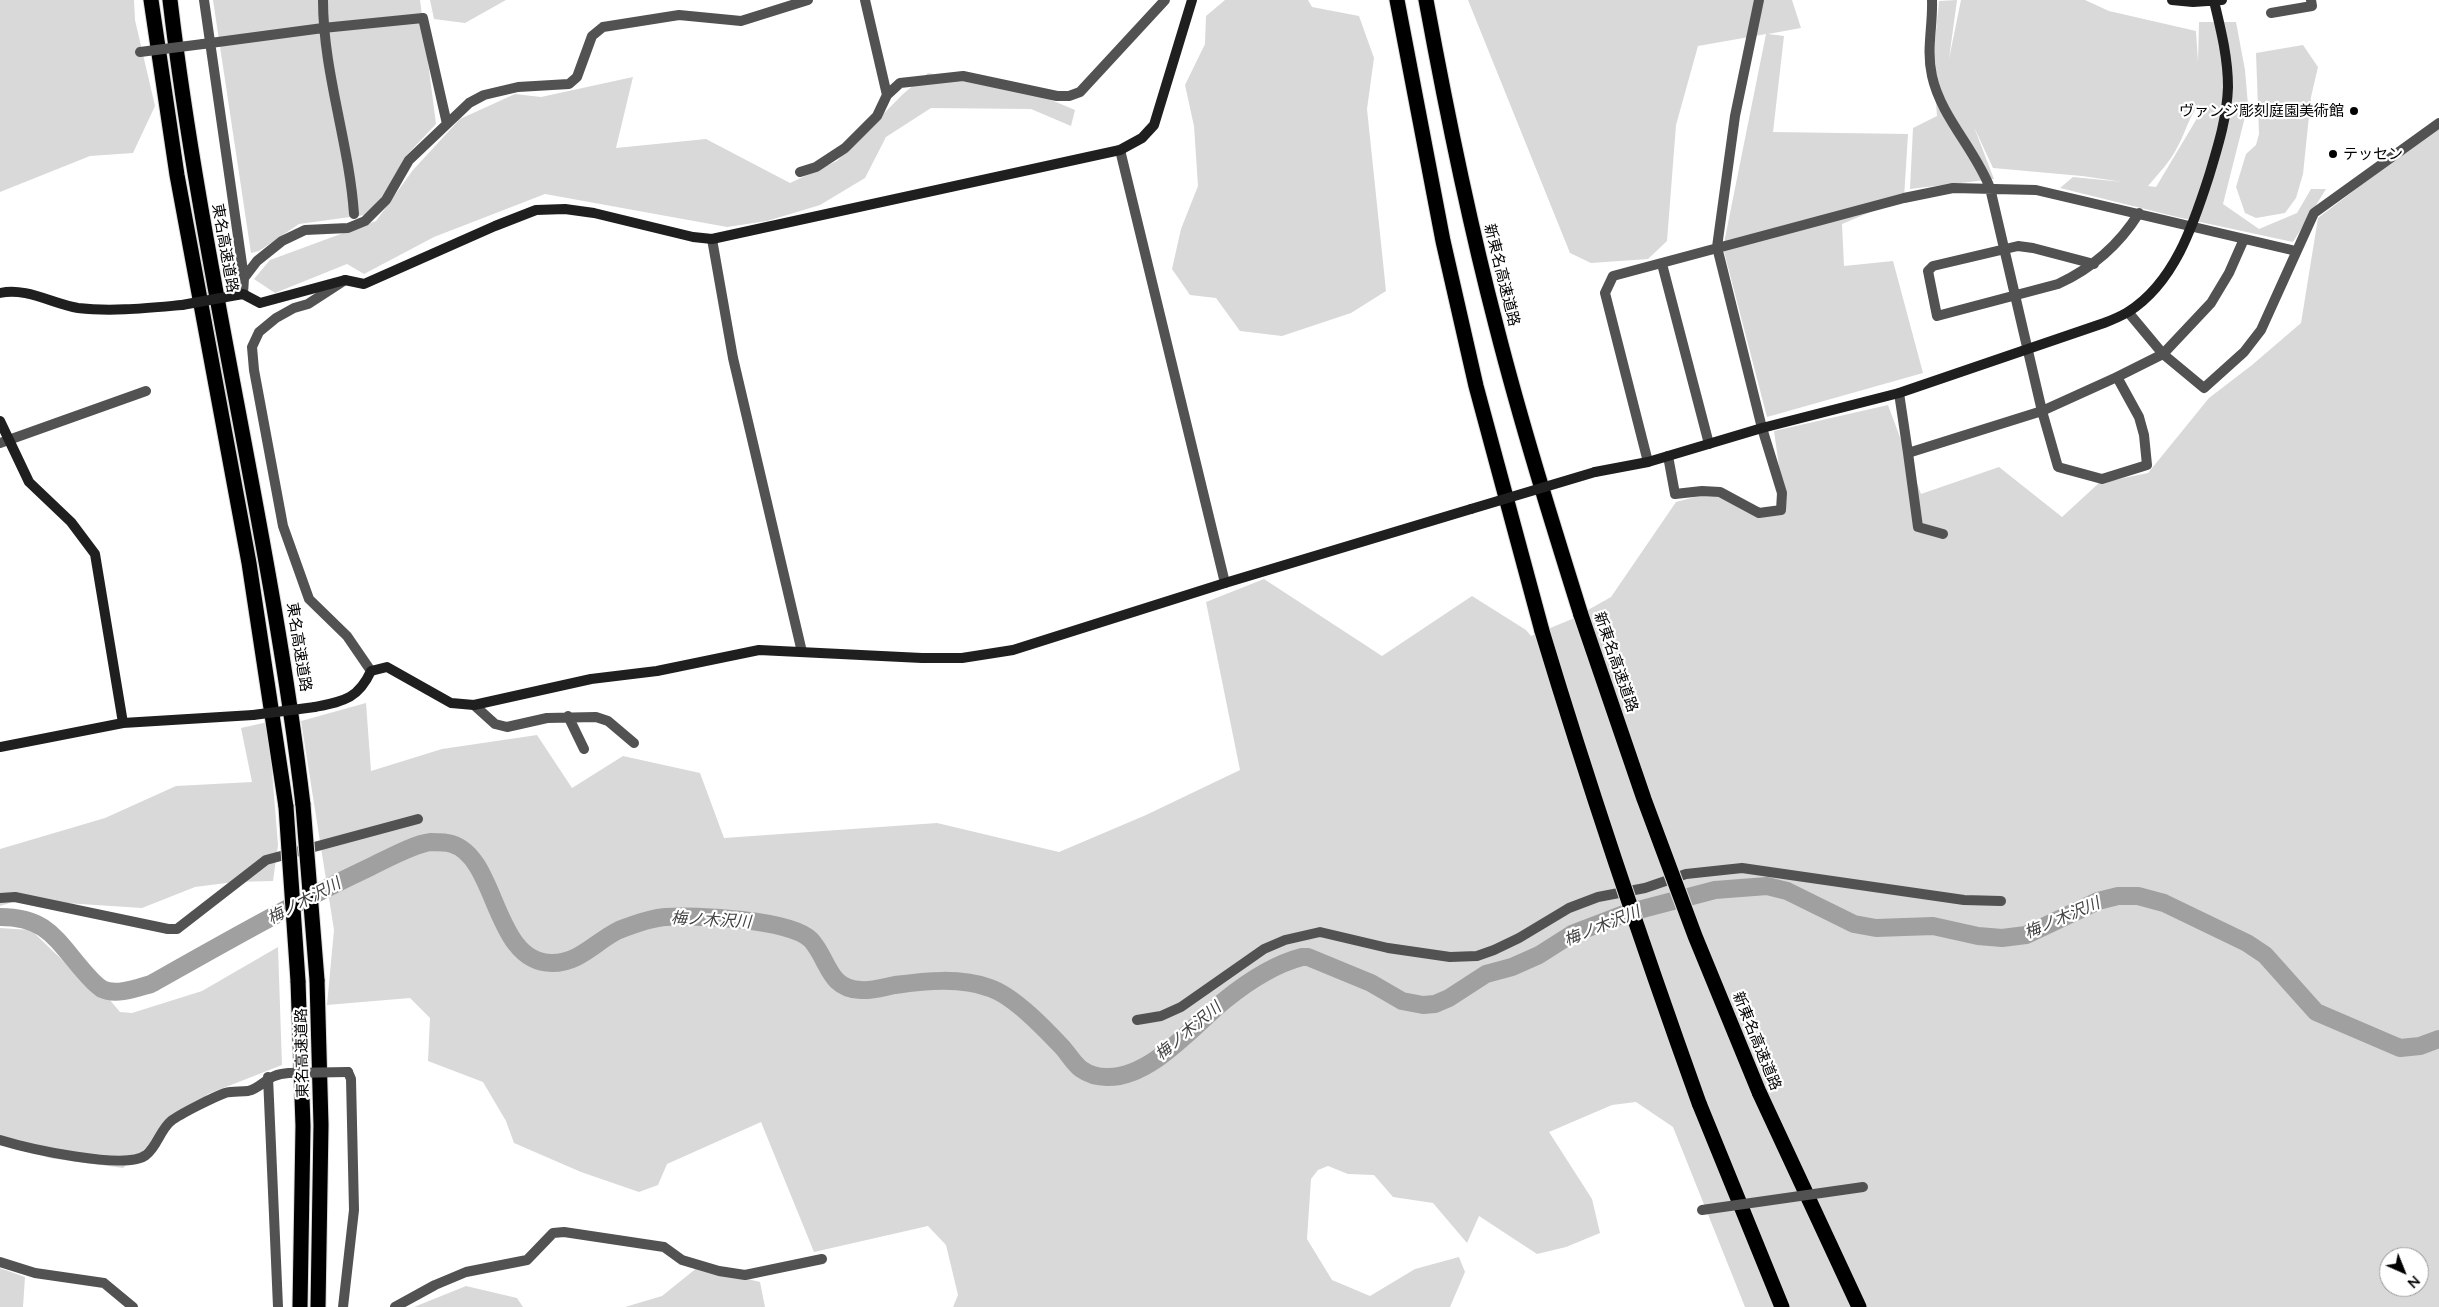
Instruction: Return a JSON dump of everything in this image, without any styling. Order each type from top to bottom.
[{"type":"highway","name":"東名高速道路","points":[[151,0],[176,175],[249,563],[286,808],[298,981],[303,1126],[300,1307]]},
{"type":"highway","name":"東名高速道路","points":[[170,0],[194,170],[268,566],[294,726],[303,805],[317,980],[321,1125],[318,1307]]},
{"type":"highway","points":[[1397,0],[1443,241],[1474,377],[1542,631],[1590,790],[1644,950],[1700,1103],[1782,1307]]},
{"type":"highway","name":"新東名高速道路","points":[[1426,0],[1470,219],[1496,325],[1535,466],[1581,616],[1644,798],[1692,927],[1759,1092],[1859,1307]]},
{"type":"street","points":[[204,0],[207,43],[244,278],[240,294]]},
{"type":"street","points":[[323,0],[323,28],[352,182],[354,214]]},
{"type":"street","points":[[244,278],[257,261],[282,241],[305,230],[348,228],[366,221],[386,200],[409,160],[469,103],[484,96],[518,88],[569,84],[577,77],[592,36],[603,27],[679,15],[741,22],[808,0]]},
{"type":"street","points":[[865,0],[887,95]]},
{"type":"street","points":[[800,172],[816,168],[845,148],[877,116],[887,95],[900,83],[963,76],[1057,96],[1069,96],[1080,92],[1165,0]]},
{"type":"street","points":[[0,293],[9,291],[24,293],[79,308],[109,309],[182,305],[240,294],[260,303],[344,280],[364,284],[536,210],[565,209],[594,213],[693,237],[712,239],[1120,150],[1142,138],[1154,125],[1192,0]]},
{"type":"street","points":[[1668,456],[1675,494],[1702,491],[1720,492],[1759,513],[1781,510],[1782,493],[1762,428],[1717,247],[1735,116],[1759,0]]},
{"type":"street","points":[[1932,0],[1928,52],[1932,78],[1943,106],[1982,169],[1990,188],[2002,249],[2042,411],[2058,467],[2102,479],[2147,464],[2144,435],[2139,417],[2118,377]]},
{"type":"street","points":[[0,747],[123,724],[253,715],[336,703],[359,692],[371,671],[387,668],[451,703],[474,705],[591,679],[657,671],[759,650],[962,658],[1013,650],[1225,582],[1595,472],[1648,462],[1762,428],[1899,393],[2104,323],[2128,312],[2151,292],[2180,254],[2210,173],[2224,122],[2228,87],[2218,1],[2172,0]]},
{"type":"street","points":[[2271,13],[2312,6],[2311,0]]},
{"type":"street","points":[[140,52],[323,28],[423,18],[447,124]]},
{"type":"street","points":[[2128,312],[2163,354],[2204,388],[2244,352],[2261,330],[2314,213],[2439,123]]},
{"type":"street","points":[[1120,150],[1225,582]]},
{"type":"street","points":[[1648,462],[1605,293],[1614,276],[1717,247],[1914,196],[1953,188],[2036,190],[2296,251]]},
{"type":"street","points":[[2094,264],[2033,248],[2018,246],[1933,266],[1928,271],[1937,316],[2058,284],[2094,264],[2126,233],[2139,213]]},
{"type":"street","points":[[712,239],[733,358],[802,652]]},
{"type":"street","points":[[1908,453],[2042,411],[2118,377],[2163,354],[2211,303],[2229,273],[2244,239]]},
{"type":"street","points":[[1662,264],[1709,444]]},
{"type":"street","points":[[344,280],[308,304],[294,308],[276,318],[259,332],[252,347],[254,370],[283,526],[309,599],[347,636],[371,671]]},
{"type":"street","points":[[4,442],[146,391]]},
{"type":"street","points":[[1899,393],[1918,527],[1942,534]]},
{"type":"street","points":[[0,421],[4,442],[29,482],[71,522],[96,554],[123,724]]},
{"type":"street","points":[[474,705],[495,724],[507,727],[547,718],[568,716],[596,717],[608,721],[634,743]]},
{"type":"street","points":[[568,716],[584,749]]},
{"type":"street","points":[[0,898],[15,897],[168,929],[177,929],[266,860],[418,819]]},
{"type":"street","points":[[1137,1020],[1161,1016],[1182,1007],[1264,949],[1285,940],[1320,932],[1388,948],[1450,957],[1477,956],[1519,938],[1576,905],[1598,898],[1645,888],[1686,874],[1707,870],[1742,868],[1964,900],[2001,901]]},
{"type":"street","points":[[0,1140],[110,1161],[134,1160],[146,1156],[171,1122],[226,1093],[249,1090],[268,1077],[278,1073],[348,1072],[351,1079],[354,1210],[343,1307]]},
{"type":"street","points":[[268,1077],[278,1307]]},
{"type":"street","points":[[1702,1210],[1863,1187]]},
{"type":"street","points":[[395,1307],[435,1285],[466,1272],[527,1260],[553,1233],[564,1232],[664,1247],[682,1260],[719,1271],[745,1275],[822,1259]]},
{"type":"street","points":[[0,1262],[35,1273],[104,1283],[133,1307]]},
{"type":"shaded area","points":[[0,0],[134,0],[135,20],[155,106],[133,153],[90,156],[0,192]]},
{"type":"shaded area","points":[[213,0],[420,0],[436,124],[405,157],[384,195],[365,215],[299,224],[259,251],[251,253]]},
{"type":"shaded area","points":[[430,0],[506,0],[465,23],[434,19]]},
{"type":"shaded area","points":[[1225,0],[1308,0],[1312,7],[1359,16],[1374,58],[1367,109],[1386,291],[1351,313],[1282,336],[1240,331],[1216,298],[1190,295],[1172,269],[1181,229],[1198,186],[1194,126],[1185,85],[1205,44],[1206,16]]},
{"type":"shaded area","points":[[1468,0],[1792,0],[1801,28],[1768,34],[1784,36],[1773,132],[1908,134],[1904,198],[1842,224],[1844,266],[1893,261],[1923,373],[1767,417],[1723,248],[1766,34],[1698,46],[1676,125],[1667,241],[1648,259],[1591,263],[1570,253]]},
{"type":"shaded area","points":[[1957,0],[1949,59],[1961,0],[2085,0],[2109,11],[2196,31],[2198,62],[2199,22],[2236,22],[2245,70],[2248,105],[2223,204],[2259,229],[2297,213],[2311,189],[2326,189],[2293,242],[2177,217],[2060,188],[2073,177],[2123,182],[2082,176],[1993,168],[1974,127],[1994,179],[1910,189],[1913,128],[1937,116],[1933,61],[1939,1]],"holes":[[[2199,104],[2199,115],[2156,187],[2148,186],[2175,152]]]},
{"type":"shaded area","points":[[2303,45],[2318,67],[2311,97],[2303,174],[2296,198],[2285,213],[2256,218],[2245,213],[2236,187],[2246,154],[2256,145],[2259,134],[2256,53]]},
{"type":"shaded area","points":[[928,73],[1044,97],[1075,110],[1071,126],[1031,109],[931,108],[886,137],[865,178],[820,205],[767,221],[727,227],[545,194],[434,237],[364,274],[347,264],[275,293],[254,279],[270,260],[376,221],[413,170],[460,119],[515,94],[541,97],[633,77],[616,148],[706,139],[790,183],[837,161],[903,94]]},
{"type":"shaded area","points":[[2439,126],[2439,1307],[1745,1307],[1673,1127],[1636,1102],[1612,1105],[1549,1132],[1592,1199],[1600,1233],[1566,1247],[1537,1254],[1479,1216],[1467,1243],[1433,1203],[1393,1197],[1374,1175],[1348,1174],[1328,1166],[1318,1170],[1311,1179],[1307,1239],[1332,1280],[1370,1296],[1415,1269],[1459,1257],[1465,1272],[1450,1307],[953,1307],[958,1295],[946,1245],[928,1226],[814,1252],[761,1122],[667,1164],[658,1185],[639,1192],[581,1172],[514,1143],[506,1121],[483,1082],[428,1061],[430,1018],[410,998],[327,1005],[334,930],[301,721],[366,703],[371,771],[442,749],[537,735],[572,788],[623,756],[700,773],[724,838],[937,823],[1059,852],[1146,815],[1240,770],[1206,602],[1264,579],[1382,656],[1472,596],[1526,630],[1531,636],[1572,619],[1611,597],[1676,502],[1721,490],[1759,513],[1785,509],[1774,431],[1888,405],[1921,494],[1999,467],[2062,517],[2099,483],[2148,473],[2209,398],[2252,365],[2301,323],[2318,218]]},
{"type":"shaded area","points":[[268,722],[278,845],[273,881],[234,882],[195,887],[142,908],[19,900],[0,906],[0,849],[105,818],[176,786],[252,782],[241,728]]},
{"type":"shaded area","points":[[0,928],[31,930],[80,977],[104,993],[120,1012],[132,1013],[202,991],[278,947],[282,1065],[208,1094],[123,1168],[49,1158],[0,1140]]},
{"type":"shaded area","points":[[698,1267],[760,1282],[765,1307],[625,1307],[662,1296]]},
{"type":"shaded area","points":[[0,1268],[25,1277],[23,1307],[0,1307]]},
{"type":"shaded area","points":[[466,1286],[517,1298],[523,1307],[414,1307]]},
{"type":"waterway","name":"梅ノ木沢川","points":[[0,917],[27,920],[47,930],[99,987],[114,992],[126,991],[151,984],[340,881],[399,853],[424,843],[447,843],[467,853],[479,868],[507,929],[518,946],[533,958],[552,963],[562,962],[587,951],[619,930],[660,918],[719,918],[784,927],[800,933],[811,940],[835,979],[842,985],[850,988],[869,990],[918,982],[955,981],[967,982],[999,992],[1039,1023],[1081,1069],[1093,1075],[1107,1077],[1123,1075],[1140,1069],[1155,1060],[1242,987],[1271,969],[1302,957],[1308,957],[1371,983],[1402,1001],[1423,1005],[1435,1004],[1449,998],[1486,974],[1512,967],[1539,955],[1572,934],[1627,913],[1715,890],[1767,886],[1787,891],[1854,924],[1876,928],[1933,926],[1978,936],[2002,938],[2026,935],[2098,901],[2118,896],[2138,896],[2164,903],[2247,943],[2265,955],[2316,1012],[2400,1048],[2420,1046],[2439,1039]]},
{"type":"place","name":"ヴァンジ彫刻庭園美術館","points":[[2354,111]]},
{"type":"place","name":"テッセン","points":[[2333,154]]}]
